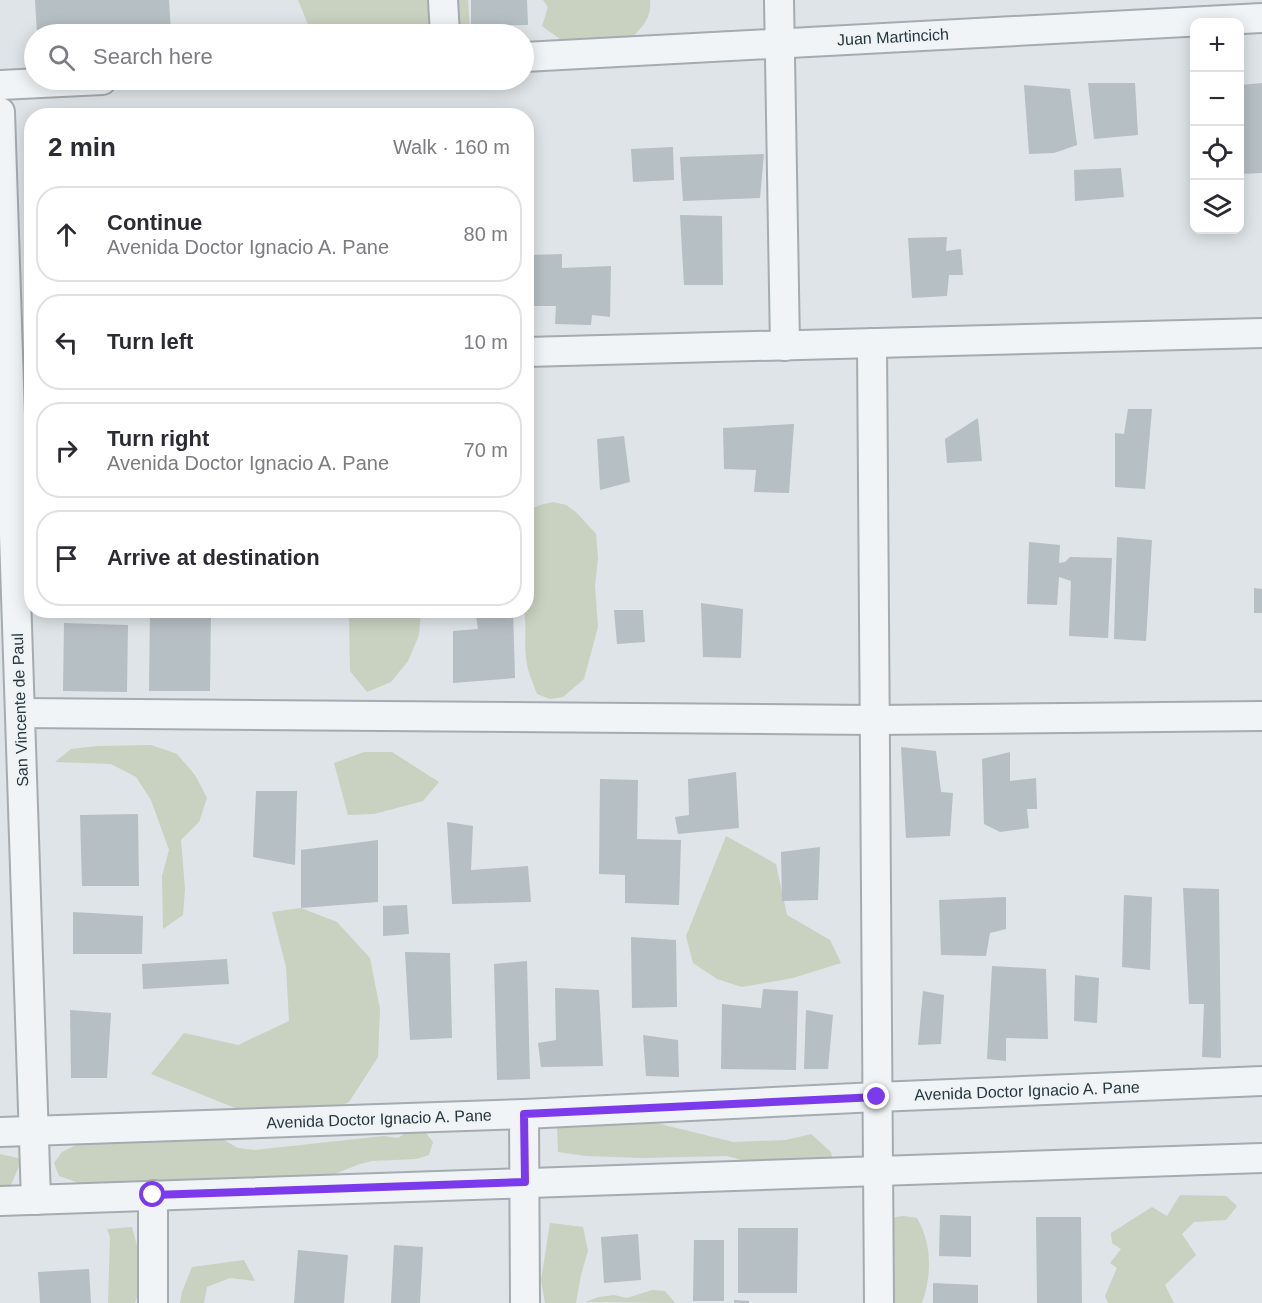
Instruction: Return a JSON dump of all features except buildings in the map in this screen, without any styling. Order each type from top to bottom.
[{"type":"street","points":[[443,0],[445,24]]},
{"type":"street","points":[[779,0],[785,346]]},
{"type":"street","name":"Juan Martincich","points":[[534,56],[1262,18]]},
{"type":"street","points":[[0,85],[24,84]]},
{"type":"street","name":"San Vincente de Paul","points":[[0,112],[20,366],[7,546],[20,713],[36,1200]]},
{"type":"street","points":[[534,352],[1262,333]]},
{"type":"street","points":[[872,343],[879,1303]]},
{"type":"street","points":[[20,713],[875,720],[1262,716]]},
{"type":"street","name":"Avenida Doctor Ignacio A. Pane","points":[[0,1131],[524,1114],[1262,1082]]},
{"type":"street","points":[[524,1114],[525,1303]]},
{"type":"street","points":[[0,1201],[1262,1158]]},
{"type":"street","points":[[153,1195],[153,1303]]},
{"type":"green space","points":[[298,0],[427,0],[435,13],[432,24],[308,24]]},
{"type":"green space","points":[[446,0],[468,0],[470,24],[445,24]]},
{"type":"green space","points":[[543,0],[650,0],[650,6],[645,22],[630,40],[564,42],[542,26],[548,7]]},
{"type":"green space","points":[[553,502],[566,505],[576,512],[596,534],[598,558],[595,586],[598,627],[584,679],[563,697],[550,699],[537,694],[525,652],[525,618],[534,618],[534,508]]},
{"type":"green space","points":[[349,618],[420,618],[419,635],[408,661],[391,682],[367,692],[350,671]]},
{"type":"green space","points":[[151,745],[177,754],[195,775],[207,798],[199,822],[181,840],[185,889],[183,915],[163,929],[162,876],[169,850],[151,800],[136,777],[111,764],[55,762],[71,749]]},
{"type":"green space","points":[[364,752],[392,752],[439,782],[423,801],[374,814],[348,815],[334,763]]},
{"type":"green space","points":[[726,836],[776,864],[787,915],[830,940],[841,963],[793,978],[742,987],[717,979],[693,963],[686,936]]},
{"type":"green space","points":[[301,908],[337,922],[370,958],[380,1009],[378,1057],[349,1102],[303,1125],[250,1114],[151,1074],[184,1033],[238,1045],[289,1021],[286,967],[272,912]]},
{"type":"green space","points":[[608,1111],[733,1142],[786,1140],[811,1134],[831,1152],[836,1179],[779,1170],[727,1156],[642,1158],[586,1156],[558,1152],[557,1125]]},
{"type":"green space","points":[[412,1129],[425,1132],[433,1142],[429,1155],[416,1159],[372,1161],[360,1164],[319,1180],[251,1201],[213,1209],[96,1189],[59,1176],[54,1163],[62,1152],[101,1137],[213,1134],[238,1148],[254,1150],[384,1136],[398,1138]]},
{"type":"green space","points":[[0,1154],[22,1159],[11,1185],[0,1188]]},
{"type":"green space","points":[[1180,1195],[1226,1196],[1237,1206],[1226,1220],[1194,1222],[1182,1234],[1196,1255],[1165,1285],[1174,1303],[1108,1303],[1105,1296],[1117,1268],[1110,1263],[1121,1249],[1112,1243],[1111,1233],[1152,1207],[1167,1216]]},
{"type":"green space","points":[[903,1216],[917,1218],[926,1238],[929,1271],[922,1303],[872,1303],[890,1218]]},
{"type":"green space","points":[[550,1223],[583,1227],[588,1251],[576,1303],[545,1303],[541,1280]]},
{"type":"green space","points":[[132,1227],[145,1276],[135,1303],[108,1303],[110,1237],[107,1229]]},
{"type":"green space","points":[[244,1260],[255,1281],[230,1278],[207,1287],[204,1303],[180,1303],[192,1267]]},
{"type":"green space","points":[[652,1290],[665,1291],[675,1303],[585,1302],[614,1295],[627,1298]]},
{"type":"route","points":[[153,1195],[525,1182],[524,1114],[877,1097]]}]
